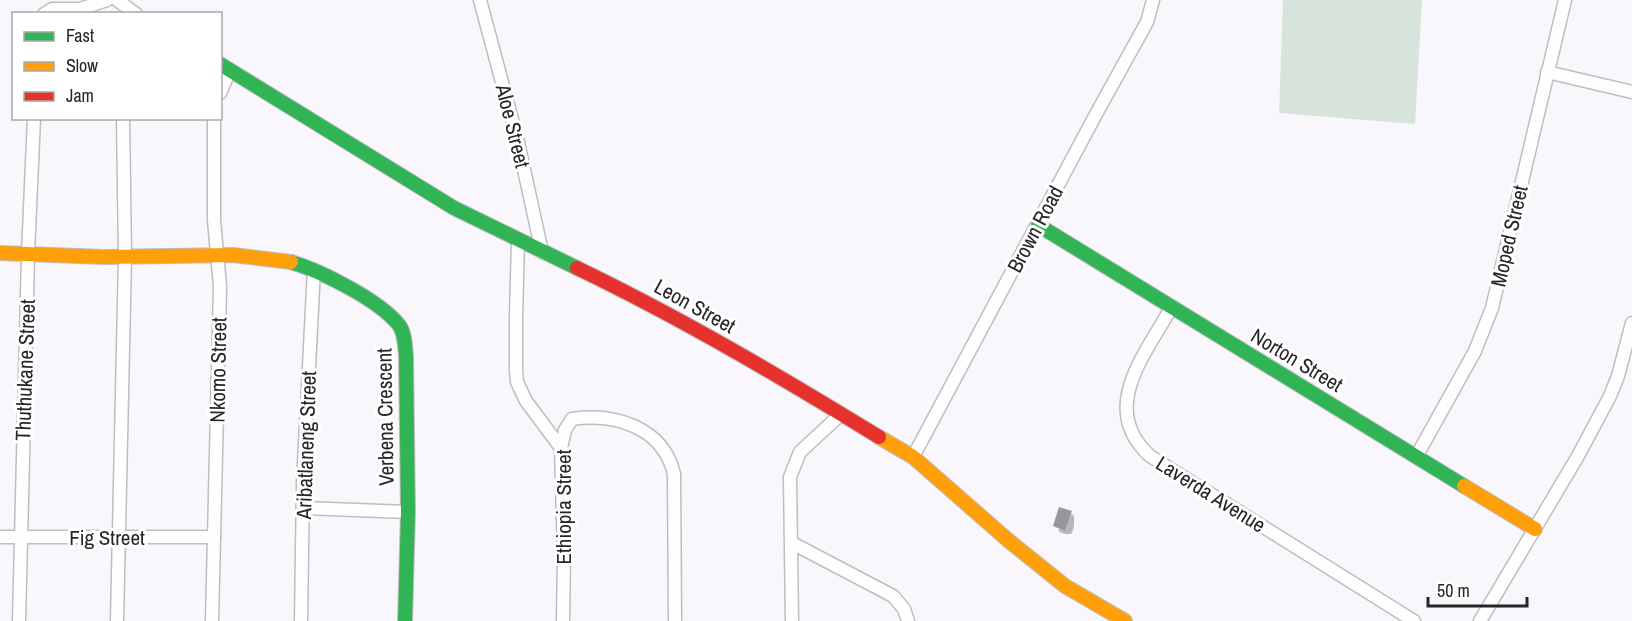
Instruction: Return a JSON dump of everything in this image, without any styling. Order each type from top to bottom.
[{"type":"street","points":[[47,12],[52,9],[80,9],[107,0]]},
{"type":"street","points":[[117,0],[134,12]]},
{"type":"street","name":"Aloe Street","points":[[480,0],[518,142],[542,252]]},
{"type":"street","name":"Brown Road","points":[[913,457],[1147,22],[1153,0]]},
{"type":"street","name":"Moped Street","points":[[1416,457],[1475,351],[1492,308],[1565,0]]},
{"type":"street","points":[[222,83],[225,67]]},
{"type":"street","name":"Leon Street","points":[[225,67],[453,208],[631,294],[777,375],[913,457],[1009,541],[1065,586],[1125,621]]},
{"type":"street","points":[[1547,72],[1632,92]]},
{"type":"street","name":"Thuthukane Street","points":[[19,621],[28,254],[34,120]]},
{"type":"street","points":[[117,621],[125,257],[123,120]]},
{"type":"street","name":"Nkomo Street","points":[[212,621],[220,286],[213,175],[214,120]]},
{"type":"street","name":"Norton Street","points":[[1038,225],[1534,529]]},
{"type":"street","points":[[518,241],[516,327],[518,382],[526,401],[561,448]]},
{"type":"street","name":"Verbena Crescent","points":[[0,254],[267,257],[291,261],[314,270],[372,303],[398,323],[402,330],[406,356],[408,512],[405,621]]},
{"type":"street","name":"Aribatlaneng Street","points":[[301,621],[303,508],[314,270]]},
{"type":"street","name":"Laverda Avenue","points":[[1171,308],[1132,378],[1127,392],[1127,419],[1143,450],[1414,621]]},
{"type":"street","points":[[1480,621],[1610,396],[1618,376],[1632,323]]},
{"type":"street","points":[[792,621],[790,477],[800,452],[841,414]]},
{"type":"street","name":"Ethiopia Street","points":[[563,621],[561,448],[572,419],[586,417],[605,417],[642,430],[661,445],[671,460],[674,474],[675,621]]},
{"type":"street","points":[[303,508],[408,512]]},
{"type":"street","name":"Fig Street","points":[[0,537],[214,537]]},
{"type":"street","points":[[792,543],[893,596],[904,609],[908,621]]},
{"type":"shaded area","points":[[1283,0],[1422,0],[1415,124],[1279,113]]},
{"type":"building","points":[[1059,507],[1072,511],[1065,531],[1053,526]]},
{"type":"traffic: fast","points":[[222,65],[454,208],[577,268]]},
{"type":"traffic: fast","points":[[1038,225],[1464,486]]},
{"type":"traffic: fast","points":[[291,262],[318,272],[364,296],[390,315],[402,332],[406,356],[408,512],[405,621]]},
{"type":"traffic: slow","points":[[0,253],[104,257],[233,255],[291,262]]},
{"type":"traffic: slow","points":[[879,437],[913,457],[1009,541],[1065,586],[1125,621]]},
{"type":"traffic: slow","points":[[1464,486],[1535,529]]},
{"type":"traffic: jam","points":[[577,268],[730,349],[879,437]]}]
